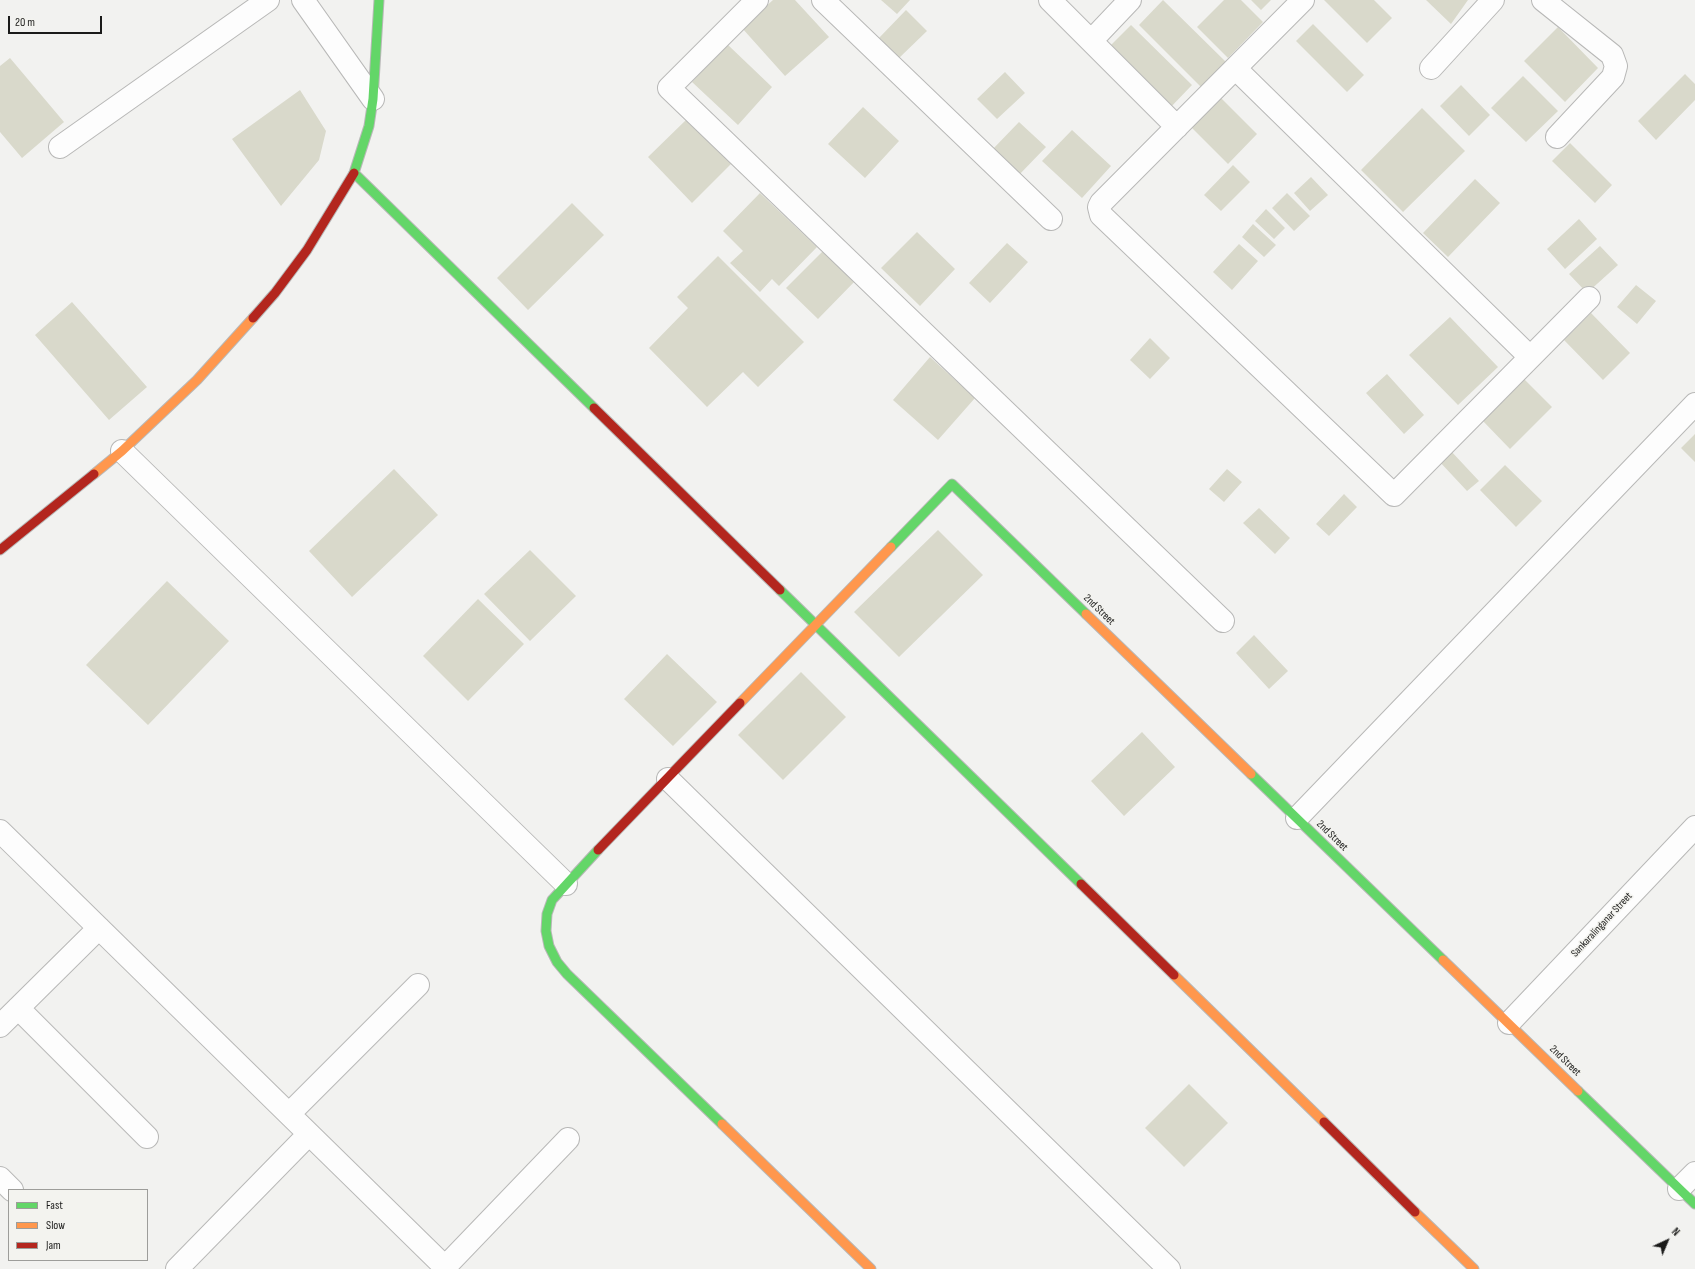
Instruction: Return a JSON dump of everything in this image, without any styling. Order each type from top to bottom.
[{"type":"street","points":[[60,147],[268,0]]},
{"type":"street","points":[[303,0],[373,99]]},
{"type":"street","points":[[0,550],[122,451],[197,380],[275,293],[308,250],[354,173],[369,126],[373,99],[379,0]]},
{"type":"street","points":[[757,0],[669,88],[1223,621]]},
{"type":"street","points":[[823,0],[1051,219]]},
{"type":"street","points":[[1050,0],[1092,40],[1177,127]]},
{"type":"street","points":[[1092,40],[1130,0]]},
{"type":"street","points":[[1303,0],[1101,203],[1099,207],[1101,215],[1394,495],[1589,298]]},
{"type":"street","points":[[1431,68],[1493,0]]},
{"type":"street","points":[[1543,0],[1612,56],[1616,66],[1613,77],[1557,137]]},
{"type":"street","points":[[1236,69],[1530,357]]},
{"type":"street","points":[[354,173],[1474,1269]]},
{"type":"street","points":[[1297,818],[1695,404]]},
{"type":"street","points":[[122,451],[566,884]]},
{"type":"street","name":"2nd Street","points":[[816,625],[952,484],[1695,1204]]},
{"type":"street","points":[[816,625],[566,884],[552,900],[547,914],[546,931],[549,946],[567,974],[871,1269]]},
{"type":"street","points":[[668,779],[1169,1269]]},
{"type":"street","name":"Sankaralinganar Street","points":[[1509,1023],[1695,827]]},
{"type":"street","points":[[0,831],[446,1268],[568,1139]]},
{"type":"street","points":[[0,1026],[99,928]]},
{"type":"street","points":[[289,1114],[418,985]]},
{"type":"street","points":[[18,1008],[147,1137]]},
{"type":"street","points":[[177,1269],[309,1134]]},
{"type":"street","points":[[1679,1189],[1695,1173]]},
{"type":"street","points":[[0,1178],[11,1189]]},
{"type":"building","points":[[773,0],[795,0],[829,37],[785,76],[742,28]]},
{"type":"building","points":[[881,0],[910,0],[897,14]]},
{"type":"building","points":[[1163,0],[1226,62],[1201,87],[1139,25]]},
{"type":"building","points":[[1224,0],[1241,0],[1263,22],[1228,58],[1197,27]]},
{"type":"building","points":[[1251,0],[1271,0],[1261,10]]},
{"type":"building","points":[[1324,0],[1374,0],[1392,18],[1367,43]]},
{"type":"building","points":[[1426,0],[1468,0],[1451,24]]},
{"type":"building","points":[[906,10],[927,31],[898,59],[878,39]]},
{"type":"building","points":[[1313,24],[1364,75],[1347,92],[1296,41]]},
{"type":"building","points":[[1131,25],[1192,85],[1168,110],[1107,49]]},
{"type":"building","points":[[1558,27],[1598,68],[1565,102],[1524,61]]},
{"type":"building","points":[[727,44],[772,87],[738,125],[692,82]]},
{"type":"building","points":[[10,58],[64,122],[22,158],[0,132],[0,66]]},
{"type":"building","points":[[1005,72],[1025,93],[997,119],[977,99]]},
{"type":"building","points":[[1685,74],[1695,84],[1695,100],[1656,140],[1638,121]]},
{"type":"building","points":[[1523,76],[1558,111],[1526,142],[1491,108]]},
{"type":"building","points":[[1461,85],[1490,115],[1469,136],[1440,106]]},
{"type":"building","points":[[300,90],[326,131],[319,160],[281,206],[232,139]]},
{"type":"building","points":[[1218,95],[1257,134],[1228,164],[1188,124]]},
{"type":"building","points":[[863,107],[899,141],[865,178],[828,144]]},
{"type":"building","points":[[1422,108],[1465,151],[1403,212],[1361,170]]},
{"type":"building","points":[[687,119],[731,164],[692,203],[648,157]]},
{"type":"building","points":[[1019,122],[1046,147],[1017,177],[991,151]]},
{"type":"building","points":[[1072,130],[1111,166],[1082,198],[1042,161]]},
{"type":"building","points":[[1570,143],[1612,185],[1595,203],[1552,161]]},
{"type":"building","points":[[1233,165],[1250,182],[1221,211],[1204,195]]},
{"type":"building","points":[[1311,177],[1328,195],[1310,211],[1294,193]]},
{"type":"building","points":[[1475,179],[1500,203],[1448,257],[1423,233]]},
{"type":"building","points":[[760,193],[817,247],[779,286],[772,279],[760,292],[730,263],[743,251],[723,231]]},
{"type":"building","points":[[1287,193],[1310,216],[1294,231],[1272,208]]},
{"type":"building","points":[[572,203],[604,235],[528,310],[497,278]]},
{"type":"building","points":[[1266,209],[1285,228],[1274,239],[1255,221]]},
{"type":"building","points":[[1579,219],[1597,239],[1565,269],[1547,249]]},
{"type":"building","points":[[1253,224],[1276,245],[1264,257],[1242,237]]},
{"type":"building","points":[[917,232],[955,269],[920,306],[881,268]]},
{"type":"building","points":[[1007,243],[1028,262],[990,303],[969,283]]},
{"type":"building","points":[[1239,244],[1258,261],[1232,290],[1213,272]]},
{"type":"building","points":[[1600,246],[1618,265],[1587,293],[1569,274]]},
{"type":"building","points":[[826,248],[858,278],[818,319],[786,288]]},
{"type":"building","points":[[718,256],[804,342],[758,387],[743,372],[707,407],[649,348],[688,308],[677,297]]},
{"type":"building","points":[[1636,285],[1656,301],[1637,324],[1617,307]]},
{"type":"building","points":[[72,302],[147,387],[109,420],[35,335]]},
{"type":"building","points":[[1591,313],[1630,353],[1603,380],[1564,340]]},
{"type":"building","points":[[1450,317],[1498,367],[1458,405],[1409,355]]},
{"type":"building","points":[[1150,338],[1170,358],[1150,379],[1130,360]]},
{"type":"building","points":[[930,357],[975,398],[938,440],[893,400]]},
{"type":"building","points":[[1387,374],[1424,415],[1404,434],[1366,393]]},
{"type":"building","points":[[1522,377],[1552,407],[1510,449],[1481,419]]},
{"type":"building","points":[[1695,434],[1695,462],[1681,448]]},
{"type":"building","points":[[1450,450],[1479,481],[1467,491],[1438,460]]},
{"type":"building","points":[[1505,465],[1542,501],[1516,527],[1480,490]]},
{"type":"building","points":[[394,469],[438,515],[352,597],[309,551]]},
{"type":"building","points":[[1227,469],[1242,482],[1224,502],[1209,489]]},
{"type":"building","points":[[1344,494],[1357,507],[1329,536],[1316,524]]},
{"type":"building","points":[[1259,508],[1290,538],[1275,554],[1243,523]]},
{"type":"building","points":[[938,530],[983,575],[899,657],[854,612]]},
{"type":"building","points":[[530,550],[576,596],[530,641],[484,594]]},
{"type":"building","points":[[167,581],[229,641],[148,725],[86,665]]},
{"type":"building","points":[[478,599],[524,644],[468,701],[423,656]]},
{"type":"building","points":[[1254,635],[1288,671],[1269,689],[1236,653]]},
{"type":"building","points":[[667,654],[717,702],[673,746],[624,699]]},
{"type":"building","points":[[801,672],[846,717],[783,780],[738,735]]},
{"type":"building","points":[[1142,732],[1175,767],[1124,816],[1091,781]]},
{"type":"building","points":[[1189,1084],[1228,1123],[1184,1167],[1145,1128]]},
{"type":"traffic: fast","points":[[354,173],[369,126],[373,99],[379,0]]},
{"type":"traffic: fast","points":[[354,173],[594,408]]},
{"type":"traffic: fast","points":[[891,547],[952,484],[1086,614]]},
{"type":"traffic: fast","points":[[780,590],[1081,884]]},
{"type":"traffic: fast","points":[[1251,774],[1443,960]]},
{"type":"traffic: fast","points":[[598,850],[552,900],[547,914],[546,931],[549,946],[557,962],[567,974],[722,1124]]},
{"type":"traffic: fast","points":[[1578,1091],[1695,1204]]},
{"type":"traffic: slow","points":[[94,474],[122,451],[197,380],[253,318]]},
{"type":"traffic: slow","points":[[740,703],[891,547]]},
{"type":"traffic: slow","points":[[1086,614],[1251,774]]},
{"type":"traffic: slow","points":[[1443,960],[1578,1091]]},
{"type":"traffic: slow","points":[[1174,975],[1324,1122]]},
{"type":"traffic: slow","points":[[722,1124],[871,1269]]},
{"type":"traffic: slow","points":[[1415,1212],[1474,1269]]},
{"type":"traffic: jam","points":[[253,318],[275,293],[307,250],[354,173]]},
{"type":"traffic: jam","points":[[594,408],[780,590]]},
{"type":"traffic: jam","points":[[0,550],[94,474]]},
{"type":"traffic: jam","points":[[598,850],[740,703]]},
{"type":"traffic: jam","points":[[1081,884],[1174,975]]},
{"type":"traffic: jam","points":[[1324,1122],[1415,1212]]}]
